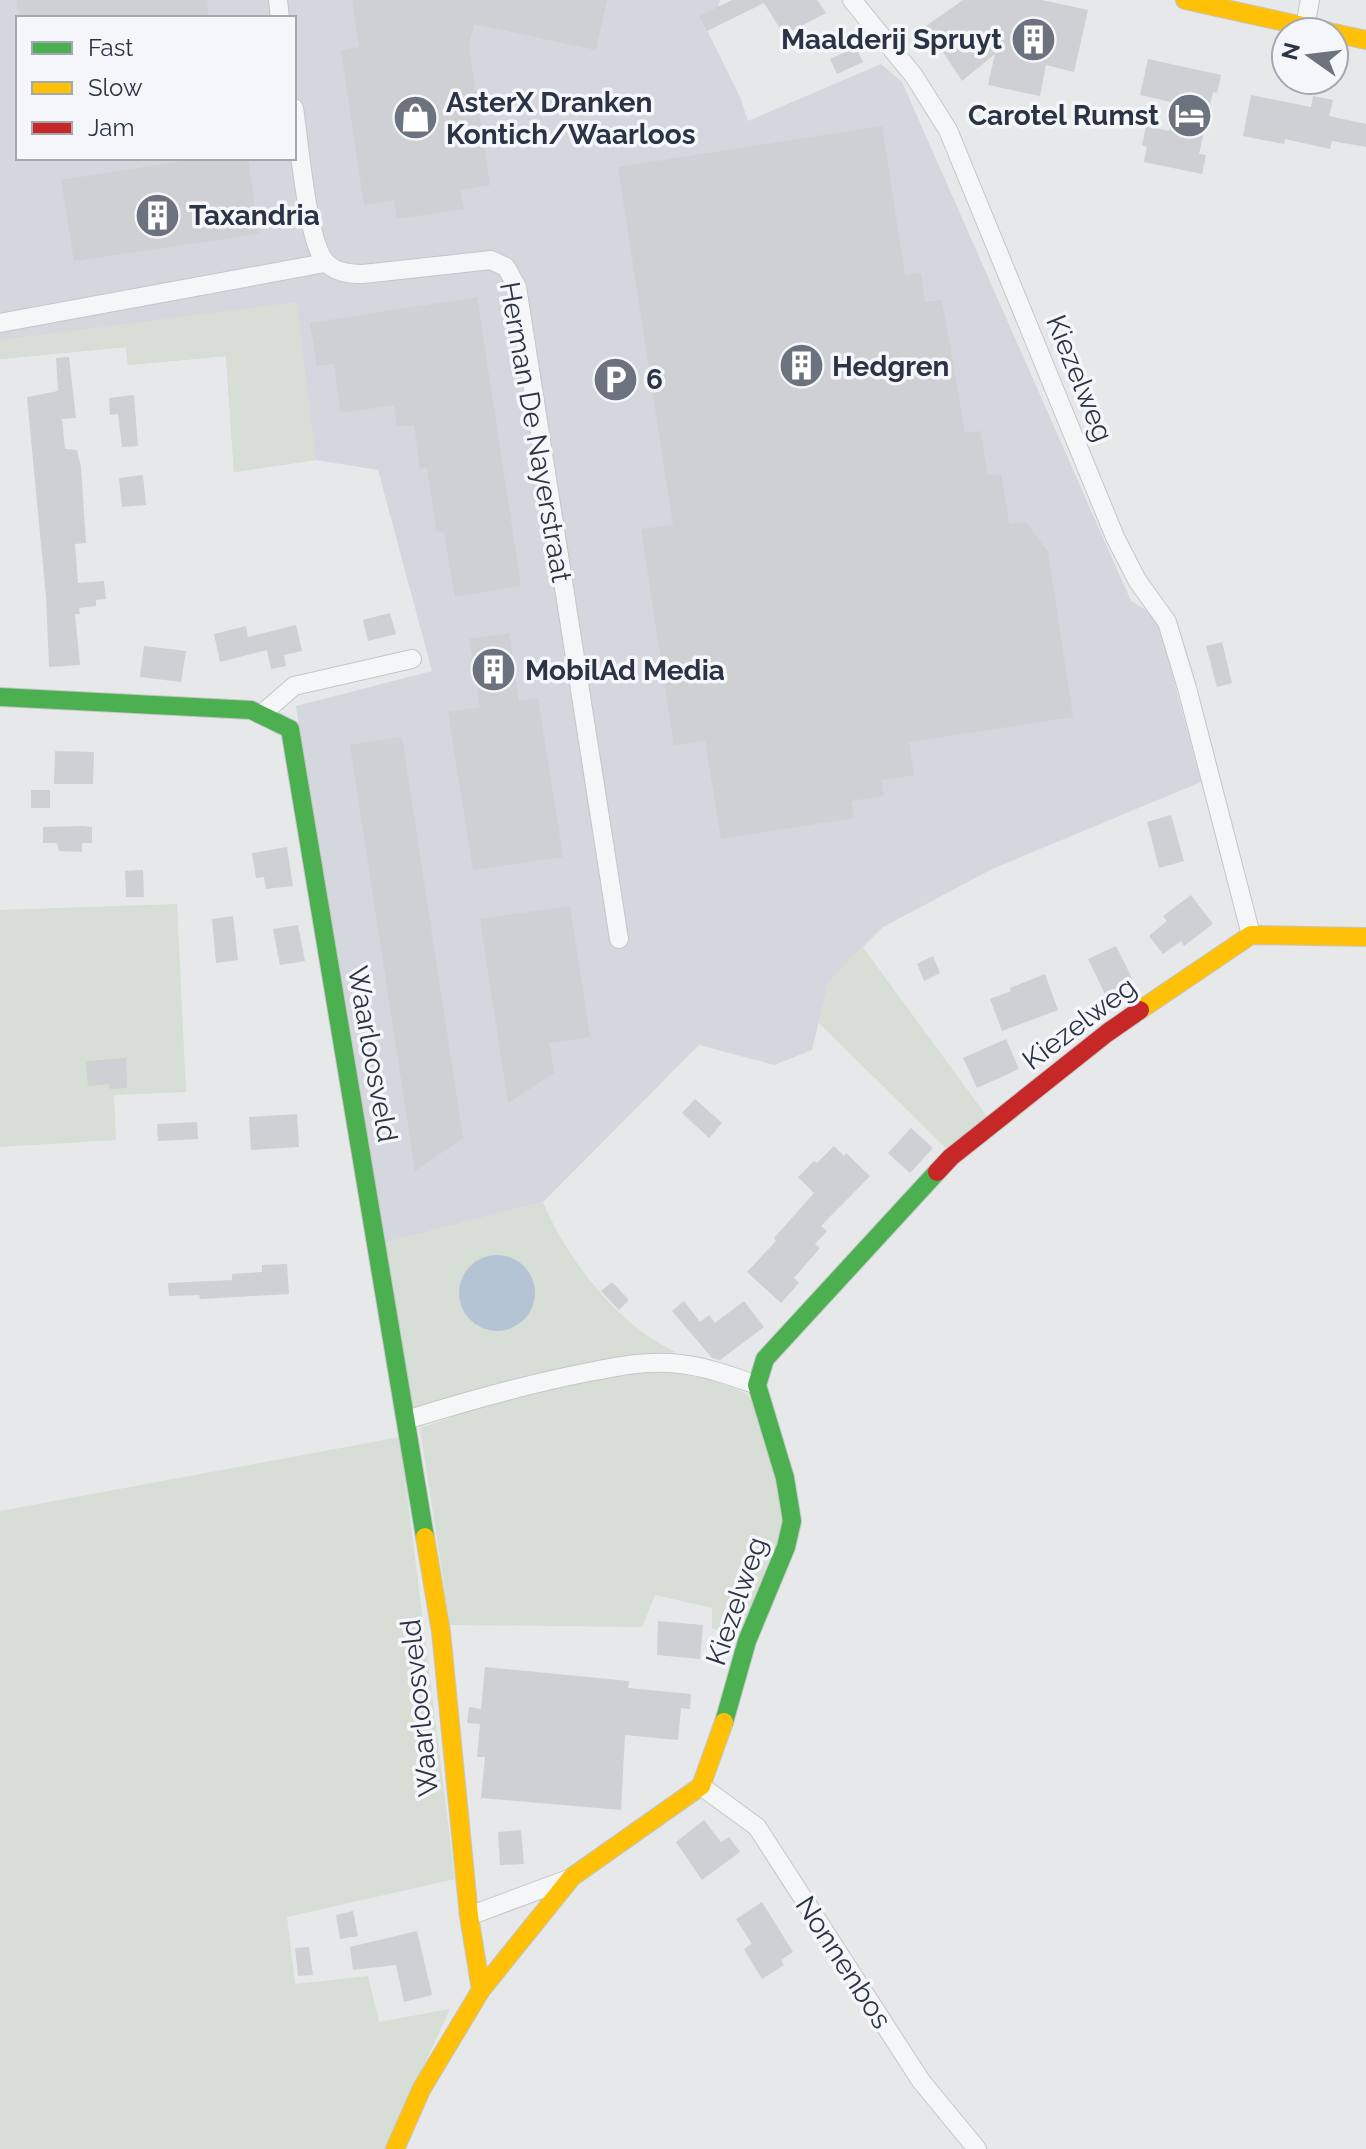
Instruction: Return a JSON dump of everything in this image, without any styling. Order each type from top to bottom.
[{"type":"street","name":"Kiezelweg","points":[[701,1786],[732,1701],[747,1641],[786,1547],[792,1521],[785,1478],[757,1385],[765,1359],[951,1157],[1107,1033],[1251,935],[1167,622],[1137,580],[1115,537],[948,130],[914,76],[852,0]]},
{"type":"street","points":[[1185,0],[1270,18]]},
{"type":"street","points":[[0,323],[325,263],[314,239],[296,121]]},
{"type":"street","name":"Herman De Nayerstraat","points":[[325,263],[343,274],[363,274],[491,260],[506,267],[517,287],[619,939]]},
{"type":"street","points":[[0,697],[263,713],[294,686],[412,659]]},
{"type":"street","name":"Waarloosveld","points":[[263,713],[290,729],[441,1632],[469,1916],[481,1990]]},
{"type":"street","points":[[1251,935],[1366,937]]},
{"type":"street","points":[[406,1420],[561,1377],[635,1363],[678,1364],[716,1371],[757,1385]]},
{"type":"street","points":[[469,1916],[572,1877],[701,1786]]},
{"type":"street","name":"Nonnenbos","points":[[701,1786],[757,1827],[921,2081],[977,2149]]},
{"type":"street","points":[[395,2149],[422,2088],[481,1990],[572,1877]]},
{"type":"shaded area","points":[[0,0],[720,0],[718,7],[700,16],[740,97],[748,121],[881,64],[902,82],[1131,601],[1157,617],[1201,782],[992,869],[883,927],[829,981],[812,1050],[774,1065],[699,1045],[543,1202],[384,1243],[296,706],[432,671],[378,470],[316,460],[234,472],[226,356],[128,365],[126,347],[0,359]]},
{"type":"shaded area","points":[[297,302],[316,460],[234,472],[226,356],[128,365],[126,347],[0,359],[0,340]]},
{"type":"shaded area","points":[[177,904],[186,1092],[114,1095],[116,1140],[0,1147],[0,910]]},
{"type":"shaded area","points":[[862,946],[991,1122],[955,1157],[819,1023],[829,981]]},
{"type":"shaded area","points":[[543,1202],[565,1246],[597,1289],[634,1326],[676,1352],[537,1373],[413,1408],[384,1243]]},
{"type":"shaded area","points":[[668,1372],[709,1379],[746,1393],[758,1411],[782,1502],[782,1534],[738,1639],[712,1628],[712,1608],[655,1595],[642,1627],[450,1625],[420,1428],[521,1393],[631,1374]]},
{"type":"shaded area","points":[[400,1437],[455,1879],[287,1917],[295,1984],[368,1976],[379,2022],[450,2009],[385,2149],[0,2149],[0,1511]]},
{"type":"water","points":[[497,1255],[511,1258],[524,1266],[532,1279],[535,1293],[532,1307],[524,1320],[511,1328],[497,1331],[483,1328],[470,1320],[462,1307],[459,1293],[462,1279],[470,1266],[483,1258]]},
{"type":"building","points":[[17,0],[207,0],[209,16],[20,16]]},
{"type":"building","name":"AsterX Dranken Kontich/Waarloos","points":[[352,0],[607,0],[596,50],[474,24],[469,47],[490,185],[460,190],[464,209],[397,219],[394,200],[364,205],[341,50],[359,47]]},
{"type":"building","points":[[732,0],[817,0],[826,13],[784,35],[764,3],[707,31],[699,16]]},
{"type":"building","name":"Maalderij Spruyt","points":[[963,0],[1042,0],[1088,10],[1074,72],[1046,65],[1040,96],[988,85],[995,54],[962,81],[926,26]]},
{"type":"building","points":[[856,47],[863,62],[837,74],[830,59]]},
{"type":"building","name":"Carotel Rumst","points":[[1148,59],[1221,75],[1217,93],[1213,92],[1199,154],[1206,155],[1202,174],[1144,162],[1147,147],[1142,145],[1146,126],[1169,131],[1175,103],[1140,95]]},
{"type":"building","points":[[1251,95],[1311,107],[1313,96],[1333,100],[1329,116],[1366,124],[1366,147],[1332,141],[1330,149],[1285,139],[1284,144],[1243,136]]},
{"type":"building","points":[[882,126],[905,275],[921,273],[925,302],[942,300],[965,433],[980,431],[988,475],[1001,474],[1009,524],[1026,522],[1048,552],[1073,717],[909,742],[914,775],[881,780],[884,796],[851,801],[854,818],[721,839],[705,741],[674,745],[641,529],[673,525],[618,167]]},
{"type":"building","name":"Taxandria","points":[[188,160],[248,160],[259,234],[74,261],[61,180]]},
{"type":"building","points":[[477,297],[521,586],[455,597],[444,532],[437,533],[427,467],[420,469],[414,425],[397,427],[394,405],[341,413],[334,364],[317,366],[310,323]]},
{"type":"building","points":[[69,357],[76,418],[62,419],[65,449],[77,450],[81,467],[86,543],[75,544],[78,583],[104,581],[106,599],[96,600],[96,606],[79,608],[80,614],[75,614],[80,665],[49,667],[46,597],[27,397],[58,391],[56,358]]},
{"type":"building","points":[[134,395],[138,446],[122,447],[118,414],[110,415],[109,398]]},
{"type":"building","points":[[143,475],[146,505],[122,507],[119,478]]},
{"type":"building","points":[[390,613],[396,634],[368,641],[363,620]]},
{"type":"building","points":[[296,625],[302,651],[284,655],[286,666],[271,669],[267,650],[220,662],[214,634],[246,626],[248,637]]},
{"type":"building","points":[[509,633],[519,701],[538,698],[563,857],[473,870],[448,712],[480,707],[469,639]]},
{"type":"building","points":[[1222,642],[1232,683],[1217,687],[1206,646]]},
{"type":"building","points":[[144,646],[186,651],[181,682],[140,677]]},
{"type":"building","points":[[402,737],[463,1138],[415,1171],[350,745]]},
{"type":"building","points":[[55,751],[94,752],[93,784],[54,784]]},
{"type":"building","points":[[31,790],[50,790],[50,808],[31,808]]},
{"type":"building","points":[[1171,815],[1184,861],[1159,868],[1147,822]]},
{"type":"building","points":[[43,827],[92,827],[92,843],[82,843],[82,852],[59,851],[57,843],[43,843]]},
{"type":"building","points":[[287,847],[293,886],[266,889],[264,877],[256,878],[252,853]]},
{"type":"building","points":[[143,870],[144,897],[126,897],[125,871]]},
{"type":"building","points":[[1191,895],[1213,924],[1184,946],[1181,941],[1163,954],[1149,936],[1167,921],[1163,916]]},
{"type":"building","points":[[570,906],[590,1037],[549,1043],[554,1073],[508,1103],[480,919]]},
{"type":"building","points":[[233,916],[238,960],[216,963],[212,919]]},
{"type":"building","points":[[298,925],[305,961],[280,965],[273,929]]},
{"type":"building","points":[[1116,946],[1133,980],[1105,994],[1088,959]]},
{"type":"building","points":[[933,956],[940,973],[924,981],[917,964]]},
{"type":"building","points":[[1045,974],[1058,1010],[1002,1031],[990,999]]},
{"type":"building","points":[[1006,1039],[1019,1069],[977,1088],[963,1058]]},
{"type":"building","points":[[126,1058],[127,1088],[110,1089],[109,1084],[88,1086],[86,1061]]},
{"type":"building","points":[[695,1099],[722,1123],[709,1138],[682,1113]]},
{"type":"building","points":[[297,1114],[299,1147],[251,1150],[249,1117]]},
{"type":"building","points":[[197,1122],[198,1139],[158,1141],[157,1124]]},
{"type":"building","points":[[911,1128],[933,1148],[910,1173],[888,1153]]},
{"type":"building","points":[[834,1146],[870,1176],[821,1226],[827,1231],[815,1244],[820,1248],[794,1278],[799,1283],[781,1303],[747,1272],[814,1193],[798,1177]]},
{"type":"building","points":[[287,1264],[289,1294],[200,1299],[199,1295],[169,1296],[168,1283],[232,1280],[232,1274],[262,1272],[262,1265]]},
{"type":"building","points":[[612,1282],[629,1300],[619,1310],[601,1291]]},
{"type":"building","points":[[684,1301],[700,1322],[709,1315],[715,1323],[744,1301],[764,1327],[720,1360],[712,1358],[672,1311]]},
{"type":"building","points":[[658,1621],[703,1625],[700,1659],[657,1655]]},
{"type":"building","points":[[485,1667],[629,1681],[628,1688],[691,1694],[690,1709],[681,1708],[678,1740],[625,1735],[621,1810],[481,1798],[485,1757],[477,1757],[480,1724],[467,1723],[469,1707],[481,1709]]},
{"type":"building","points":[[704,1820],[721,1842],[729,1837],[740,1852],[702,1880],[676,1842]]},
{"type":"building","points":[[521,1830],[524,1864],[500,1865],[498,1832]]},
{"type":"building","points":[[762,1902],[793,1952],[781,1960],[784,1965],[762,1979],[744,1949],[752,1944],[736,1919]]},
{"type":"building","points":[[353,1911],[358,1936],[340,1939],[336,1915]]},
{"type":"building","points":[[417,1931],[432,1995],[404,2002],[396,1965],[353,1970],[350,1947]]},
{"type":"building","points":[[309,1947],[313,1975],[298,1976],[295,1948]]},
{"type":"traffic: fast","points":[[0,697],[251,710],[290,729],[425,1537]]},
{"type":"traffic: fast","points":[[724,1722],[747,1641],[786,1547],[792,1521],[785,1478],[757,1385],[765,1359],[937,1172]]},
{"type":"traffic: slow","points":[[1185,0],[1270,19]]},
{"type":"traffic: slow","points":[[1350,36],[1366,40]]},
{"type":"traffic: slow","points":[[1140,1010],[1251,935],[1366,937]]},
{"type":"traffic: slow","points":[[425,1537],[441,1632],[469,1916],[481,1990]]},
{"type":"traffic: slow","points":[[395,2149],[422,2088],[481,1990],[572,1877],[701,1786],[724,1722]]},
{"type":"traffic: jam","points":[[937,1172],[951,1157],[1140,1010]]},
{"type":"place","name":"Maalderij Spruyt","points":[[1033,39]]},
{"type":"place","name":"Carotel Rumst","points":[[1190,115]]},
{"type":"place","name":"AsterX Dranken Kontich/Waarloos","points":[[415,118]]},
{"type":"place","name":"Taxandria","points":[[158,215]]},
{"type":"place","name":"Hedgren","points":[[801,366]]},
{"type":"place","name":"6","points":[[615,379]]},
{"type":"place","name":"MobilAd Media","points":[[494,670]]}]
